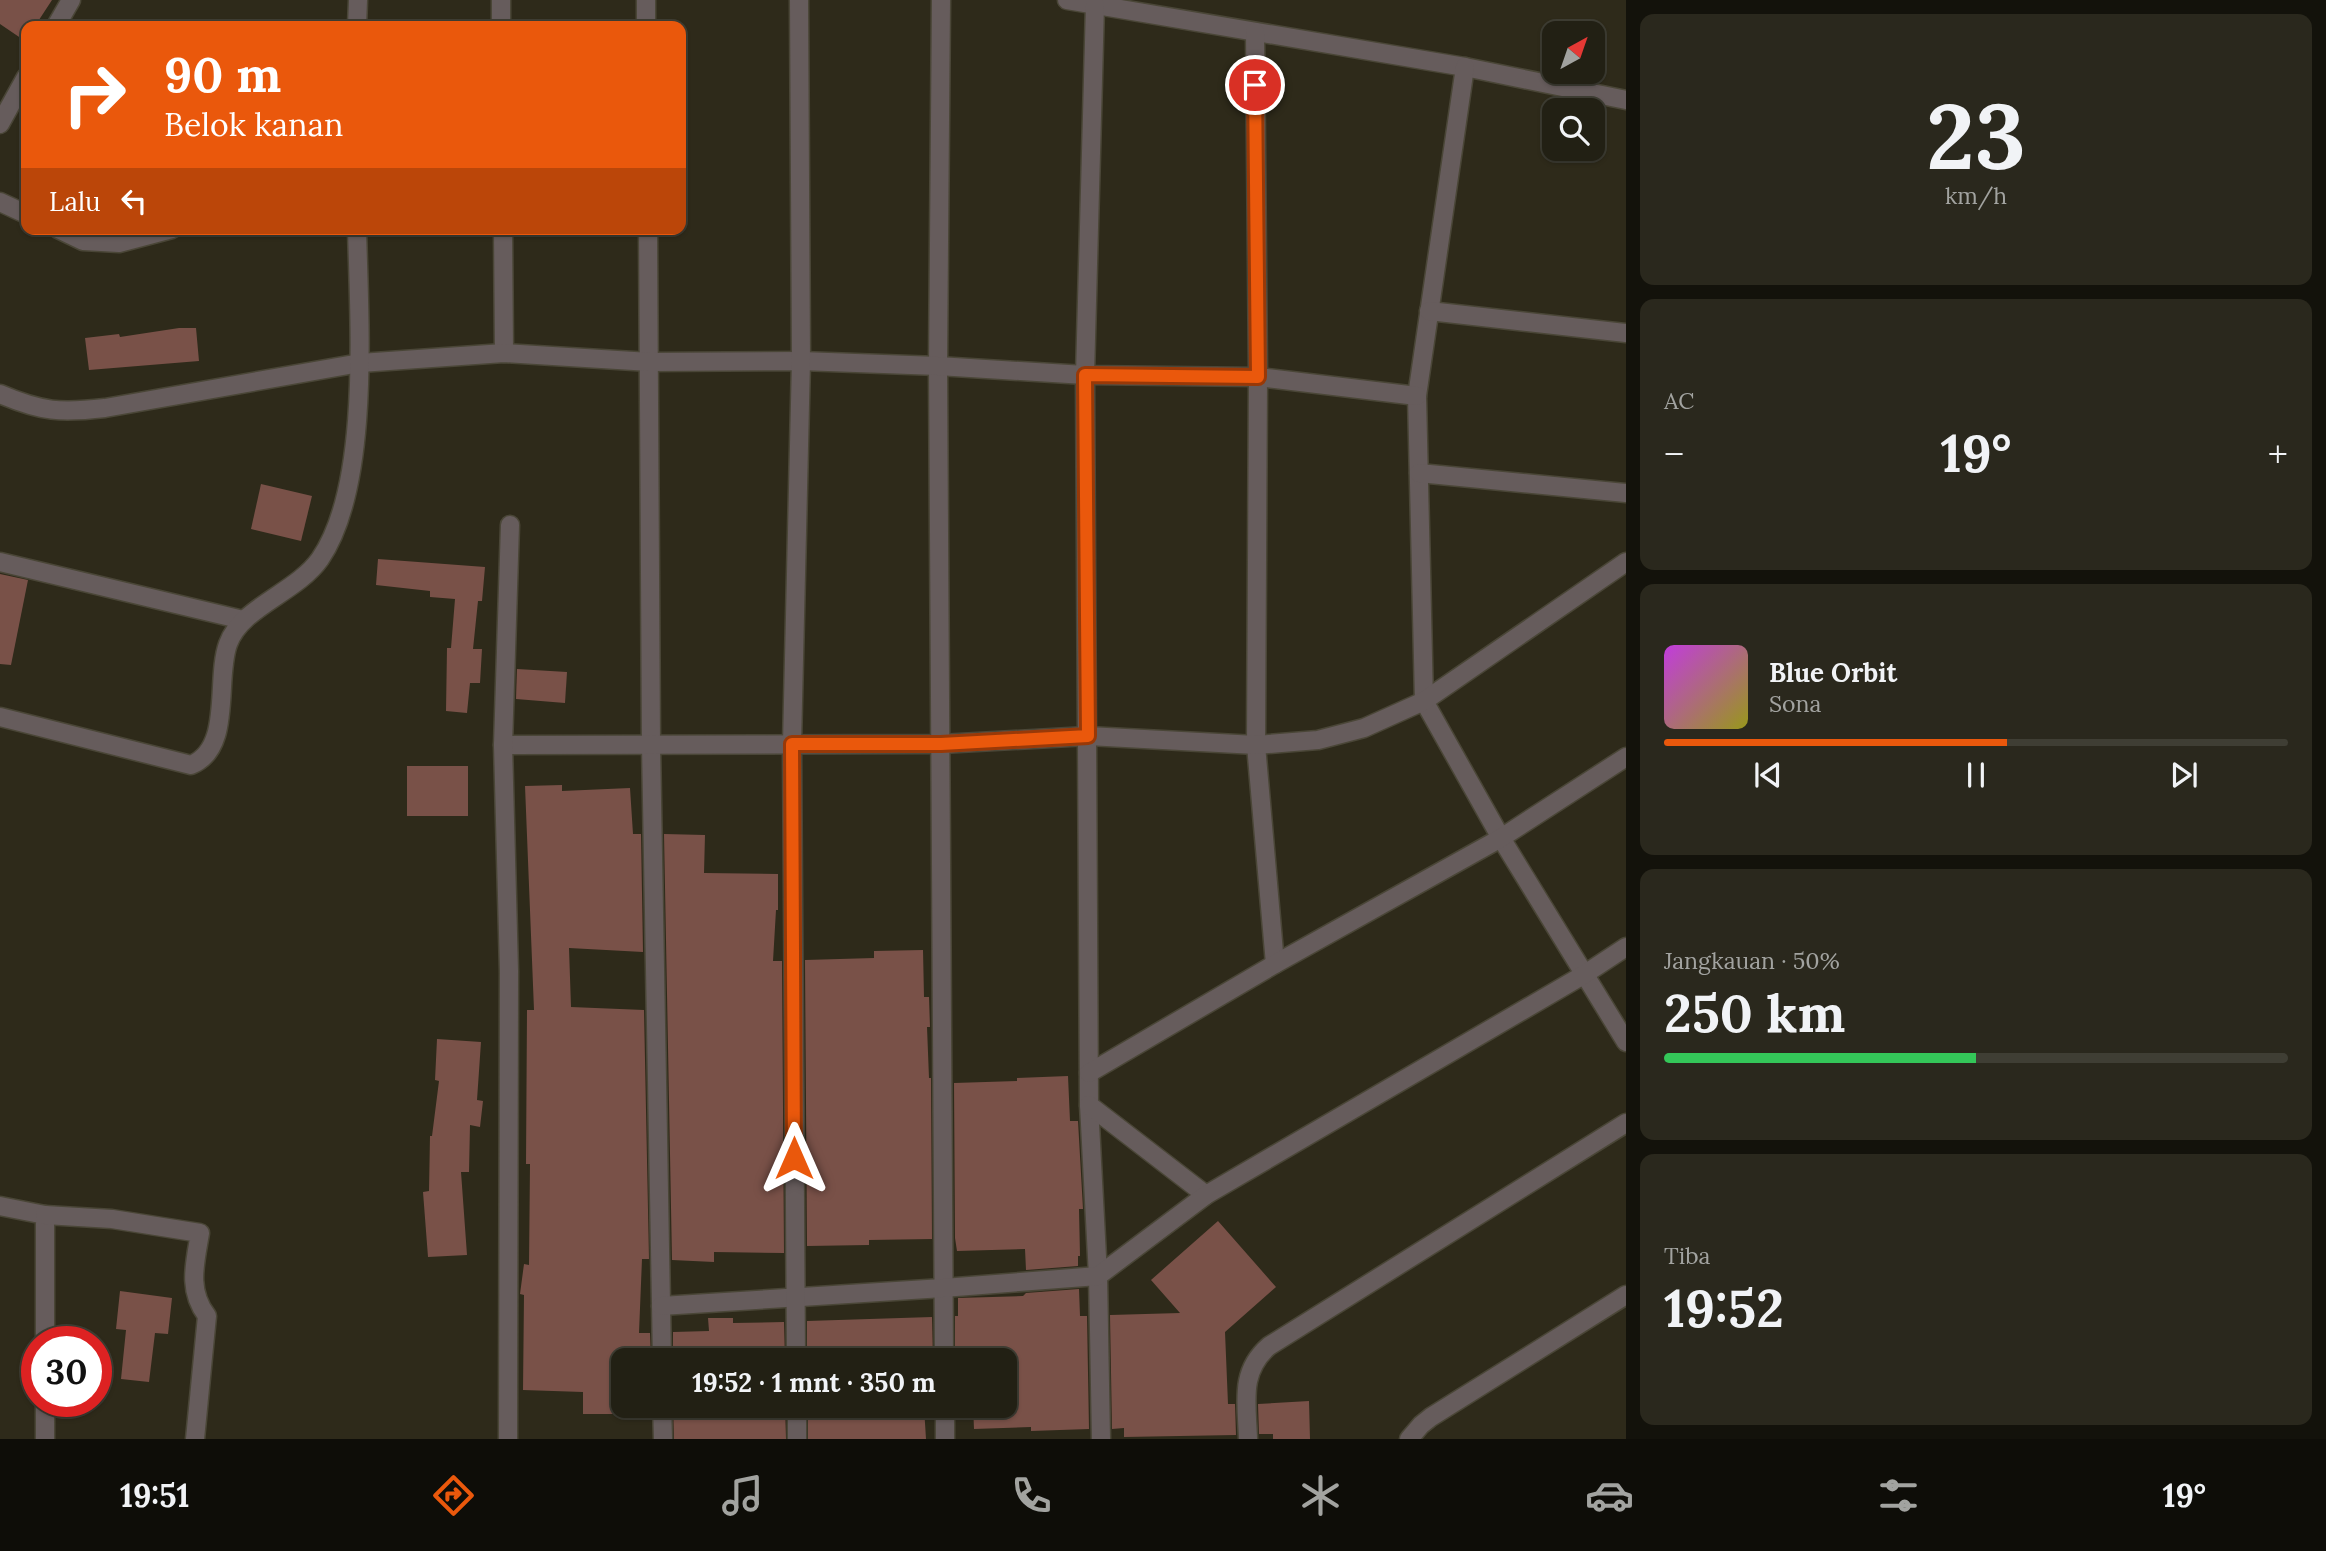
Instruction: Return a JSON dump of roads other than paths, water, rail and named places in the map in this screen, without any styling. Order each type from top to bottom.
[{"type":"street","points":[[59,21],[71,0]]},
{"type":"street","points":[[357,21],[358,0]]},
{"type":"street","points":[[501,0],[501,21]]},
{"type":"street","points":[[646,0],[646,21]]},
{"type":"street","points":[[796,1348],[792,744],[801,361],[799,0]]},
{"type":"street","points":[[941,0],[939,366],[944,1348]]},
{"type":"street","points":[[1067,0],[1465,67],[1626,100]]},
{"type":"street","points":[[1094,5],[1085,375],[1089,1105],[1098,1276],[1101,1439]]},
{"type":"street","points":[[1255,32],[1258,377],[1256,745],[1275,964]]},
{"type":"street","points":[[1465,67],[1417,396],[1424,701],[1501,838],[1626,1042]]},
{"type":"street","points":[[0,124],[21,86]]},
{"type":"street","points":[[0,202],[21,212]]},
{"type":"street","points":[[70,235],[83,241],[119,243],[149,235]]},
{"type":"street","points":[[0,717],[191,765],[205,757],[214,746],[229,642],[243,620],[303,578],[318,562],[330,543],[347,489],[360,363],[357,235]]},
{"type":"street","points":[[503,235],[504,353]]},
{"type":"street","points":[[648,235],[651,745],[662,1348]]},
{"type":"street","points":[[1429,311],[1626,333]]},
{"type":"street","points":[[0,394],[27,406],[69,412],[119,406],[360,363],[504,353],[650,362],[801,361],[1085,375],[1258,377],[1417,396]]},
{"type":"street","points":[[1419,473],[1626,494]]},
{"type":"street","points":[[508,1439],[509,971],[503,746],[510,525]]},
{"type":"street","points":[[0,562],[243,620]]},
{"type":"street","points":[[503,746],[941,744],[1088,736],[1256,745],[1318,740],[1349,734],[1424,701],[1626,562]]},
{"type":"street","points":[[1089,1073],[1275,964],[1501,838],[1626,757]]},
{"type":"street","points":[[661,1306],[1098,1276],[1206,1195],[1585,974],[1626,947]]},
{"type":"street","points":[[1089,1105],[1206,1195]]},
{"type":"street","points":[[1248,1439],[1248,1376],[1258,1355],[1626,1123]]},
{"type":"street","points":[[0,1206],[45,1215],[112,1219],[200,1233],[193,1282],[198,1305],[207,1316],[195,1439]]},
{"type":"street","points":[[45,1215],[45,1326]]},
{"type":"street","points":[[1409,1439],[1421,1424],[1431,1417],[1626,1295]]},
{"type":"street","points":[[45,1417],[45,1439]]},
{"type":"street","points":[[662,1418],[663,1439]]},
{"type":"street","points":[[797,1418],[797,1439]]},
{"type":"street","points":[[945,1418],[945,1439]]}]
